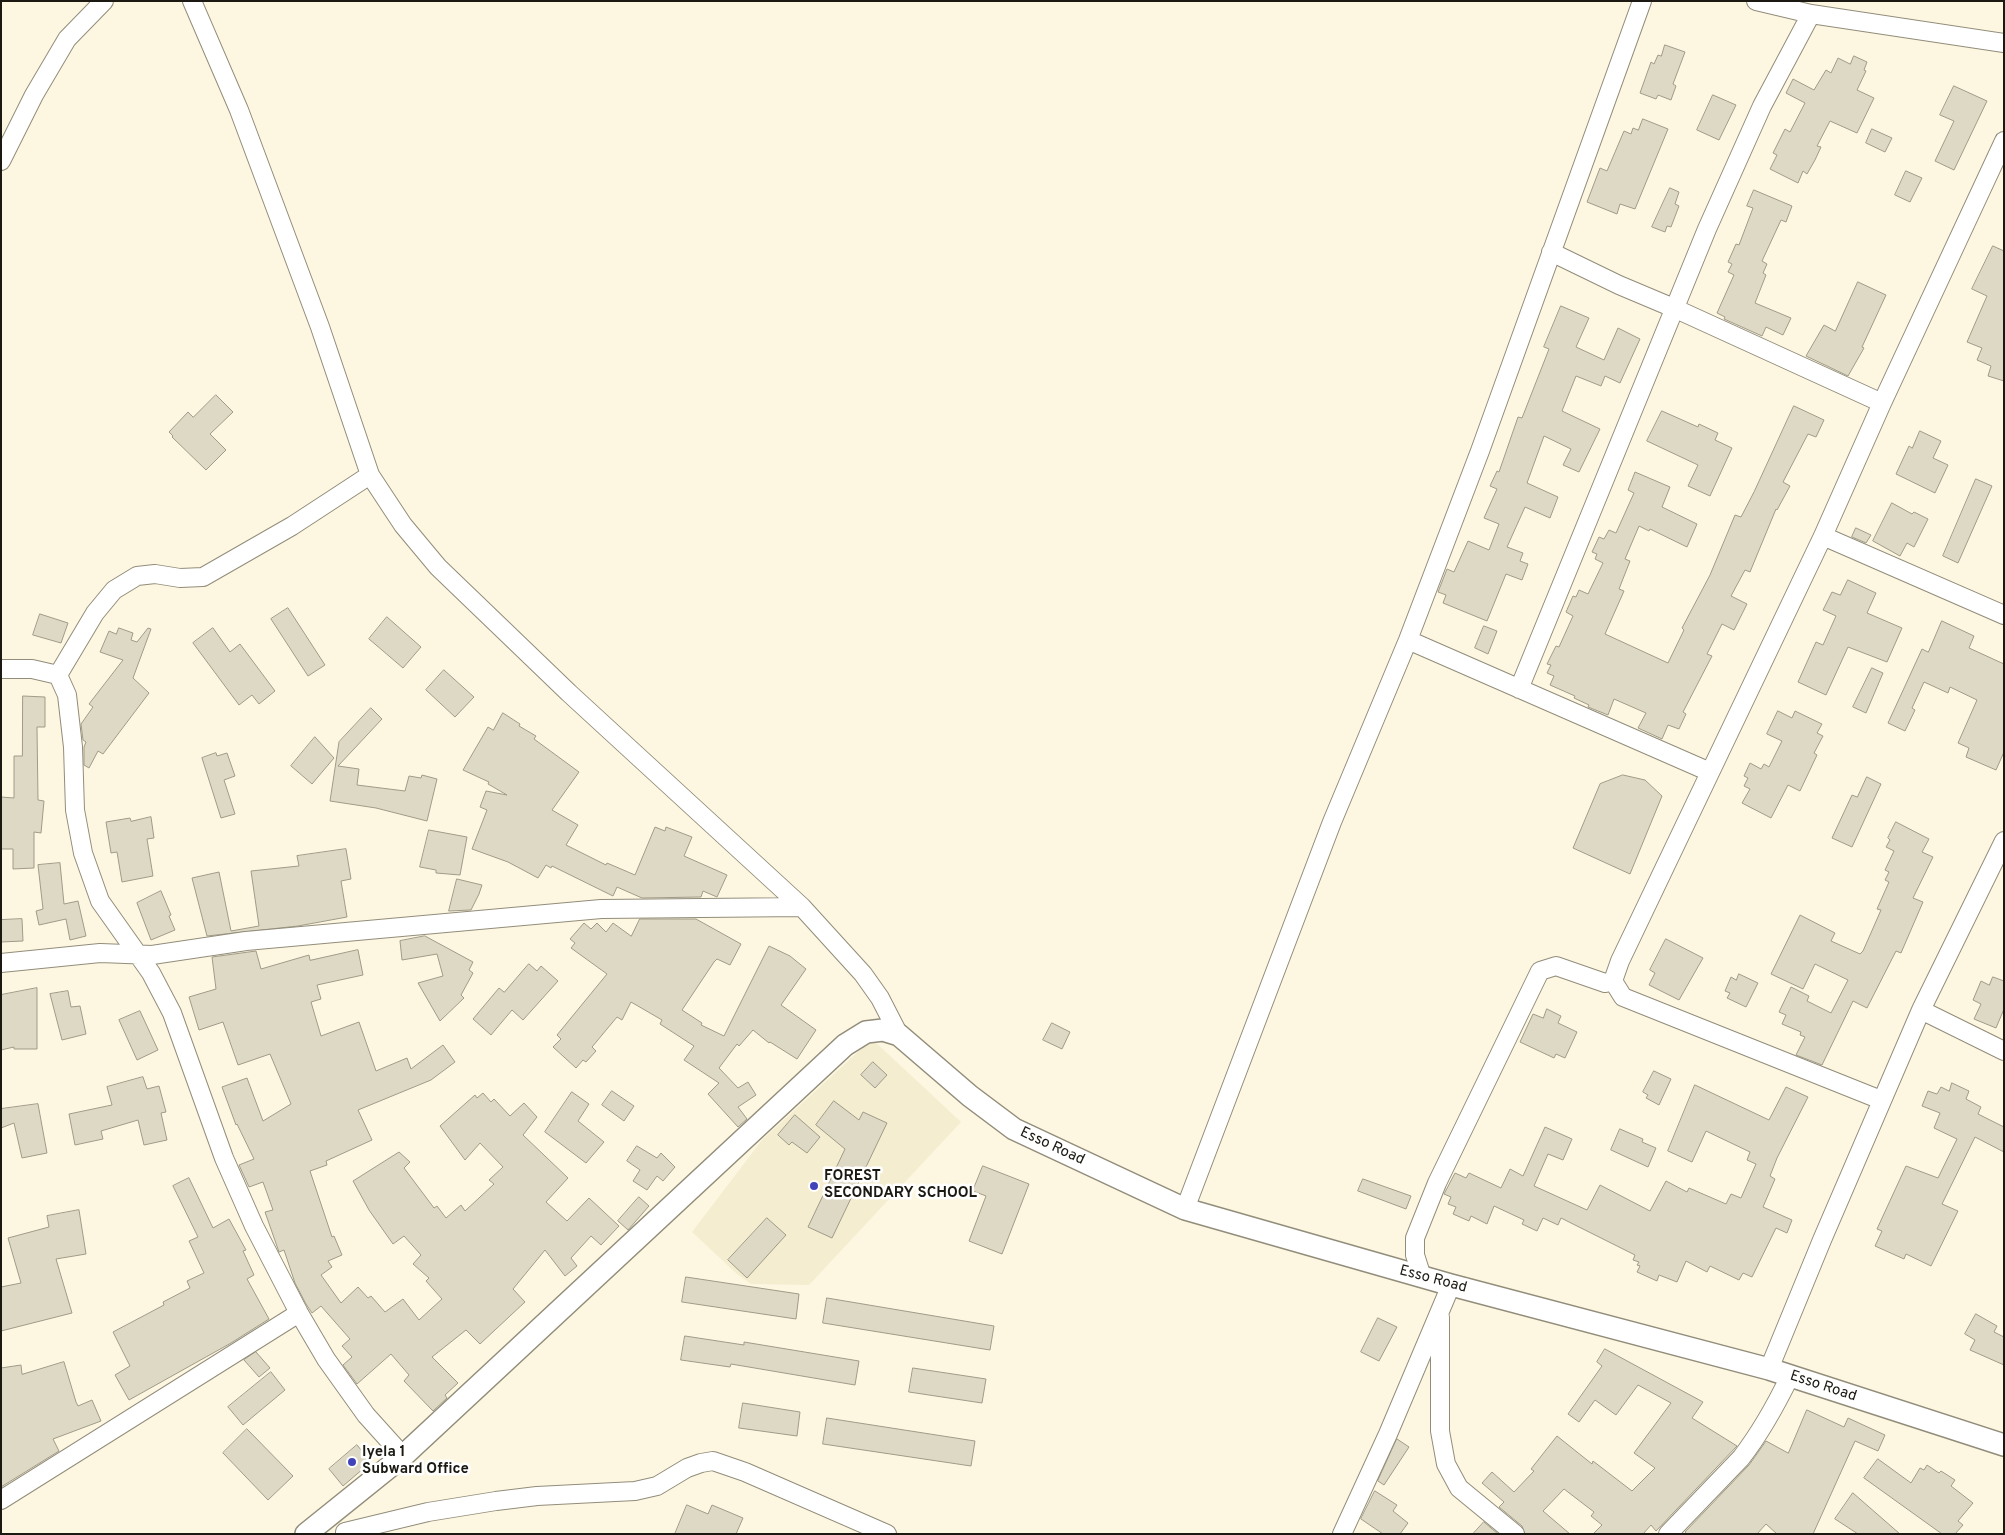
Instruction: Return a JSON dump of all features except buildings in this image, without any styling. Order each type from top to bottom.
[{"type":"street","points":[[1,161],[34,95],[67,39],[104,1]]},
{"type":"street","points":[[192,1],[239,110],[320,327],[370,475],[403,526],[438,567],[569,693],[802,907],[863,974],[880,998],[899,1035]]},
{"type":"street","points":[[1184,1209],[1332,822],[1408,640],[1480,451],[1642,1]]},
{"type":"street","points":[[1756,1],[1811,14],[2004,43]]},
{"type":"street","points":[[1518,689],[1676,309],[1707,229],[1762,106],[1811,14]]},
{"type":"street","points":[[1613,982],[1620,961],[1823,536],[1882,403],[2004,141]]},
{"type":"street","points":[[1551,252],[1619,286],[1676,309],[1882,403]]},
{"type":"street","points":[[58,675],[96,612],[114,590],[138,576],[155,574],[180,578],[203,577],[284,531],[370,475]]},
{"type":"street","points":[[1823,536],[2004,615]]},
{"type":"street","points":[[1408,640],[1710,772]]},
{"type":"street","points":[[1,669],[32,669],[58,675]]},
{"type":"street","points":[[58,675],[67,696],[75,810],[83,853],[100,901],[152,974],[172,1013],[224,1158],[254,1226],[299,1313],[326,1359],[366,1415],[403,1456]]},
{"type":"street","points":[[1770,1369],[1881,1100],[1921,1010],[2004,841]]},
{"type":"street","points":[[1,962],[100,953],[152,955],[246,941],[601,909],[802,907]]},
{"type":"street","points":[[1422,1277],[1414,1255],[1415,1238],[1437,1183],[1540,971],[1556,966],[1596,981],[1613,982]]},
{"type":"street","points":[[1613,982],[1623,996],[1881,1100]]},
{"type":"street","points":[[1921,1010],[2004,1051]]},
{"type":"street","points":[[306,1534],[403,1456],[845,1045],[866,1032],[883,1030],[899,1035]]},
{"type":"street","name":"Esso Road","points":[[899,1035],[970,1096],[1014,1129],[1184,1209],[1451,1285],[1770,1369],[2004,1445]]},
{"type":"street","points":[[1342,1534],[1388,1434],[1451,1285]]},
{"type":"street","points":[[1440,1310],[1440,1431],[1446,1464],[1459,1488],[1516,1534]]},
{"type":"street","points":[[1,1500],[299,1313]]},
{"type":"street","points":[[1668,1534],[1741,1458],[1768,1417],[1790,1376]]},
{"type":"street","points":[[329,1514],[346,1533],[428,1512],[496,1501],[536,1496],[588,1495],[635,1491],[657,1486],[687,1468],[713,1461],[745,1472],[887,1534]]},
{"type":"shaded area","name":"FOREST SECONDARY SCHOOL","points":[[872,1039],[961,1122],[809,1285],[751,1284],[737,1274],[692,1232],[762,1140]]},
{"type":"place","name":"FOREST SECONDARY SCHOOL","points":[[814,1186]]},
{"type":"place","name":"Iyela 1 Subward Office","points":[[352,1462]]}]
